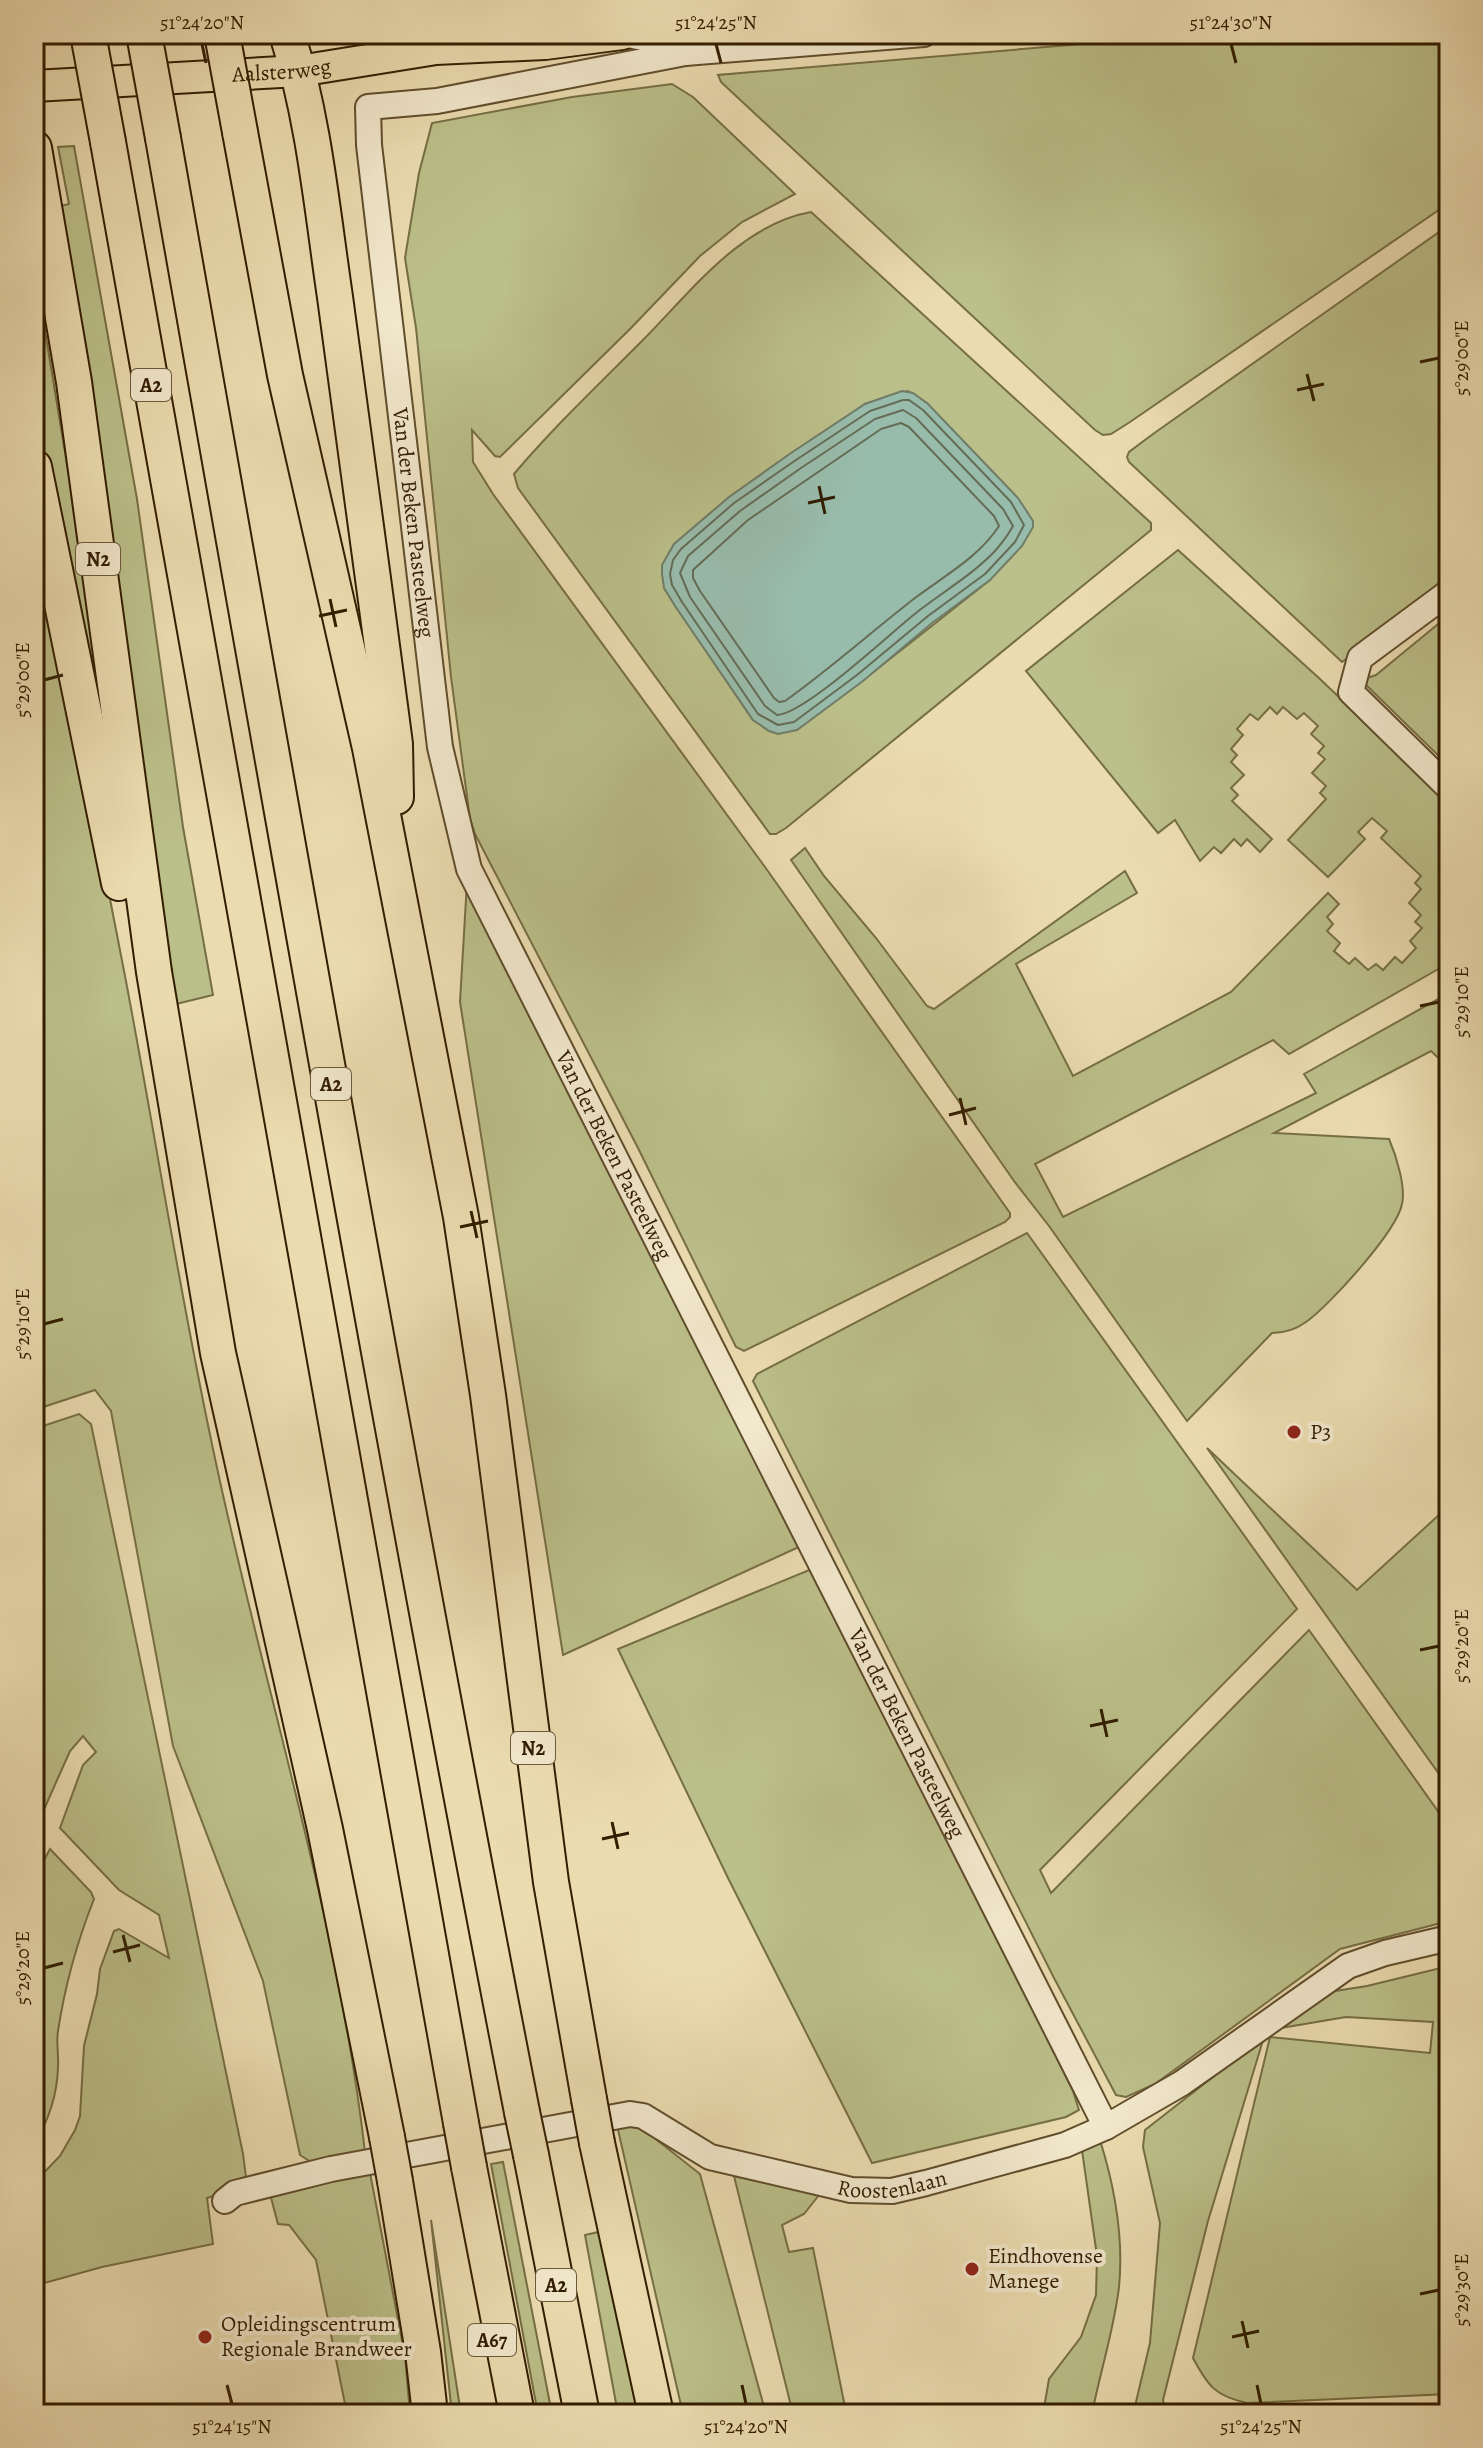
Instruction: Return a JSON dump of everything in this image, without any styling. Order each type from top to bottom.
[{"type":"highway","name":"A2","points":[[88,34],[461,2123],[517,2414]]},
{"type":"highway","name":"A2","points":[[144,34],[444,1709],[582,2414]]},
{"type":"highway","name":"N2","points":[[222,34],[285,375],[370,748],[461,1217],[490,1410],[551,1882],[597,2143],[656,2414]]},
{"type":"highway","points":[[287,34],[299,71]]},
{"type":"highway","name":"N2","points":[[299,71],[310,124],[352,411],[395,744],[398,893]]},
{"type":"highway","name":"N2","points":[[34,148],[78,412],[130,816],[218,1353],[325,1829],[387,2137],[423,2352],[430,2414]]},
{"type":"highway","name":"N2","points":[[34,467],[121,893],[154,972]]},
{"type":"highway","name":"A67","points":[[487,2266],[497,2414]]},
{"type":"main road","name":"Aalsterweg","points":[[34,86],[299,71],[436,49],[545,44],[622,34]]},
{"type":"street","name":"Aalsterweg","points":[[622,34],[663,42],[685,53]]},
{"type":"street","name":"Aalsterweg","points":[[368,107],[437,101],[685,53],[924,34]]},
{"type":"street","name":"Van der Beken Pasteelweg","points":[[368,107],[370,160],[440,747],[469,869],[1106,2127]]},
{"type":"street","points":[[1449,592],[1360,658],[1351,692],[1449,788]]},
{"type":"street","name":"Roostenlaan","points":[[225,2201],[235,2193],[296,2177],[630,2114],[643,2116],[710,2157],[851,2190],[892,2191],[1065,2145],[1106,2127],[1182,2083],[1348,1966],[1385,1953],[1449,1938]]},
{"type":"green space","points":[[1199,34],[1449,34],[1449,203],[1130,422],[1111,434],[1103,435],[721,82],[718,75]]},
{"type":"green space","points":[[672,84],[693,97],[795,194],[742,222],[700,256],[500,457],[495,456],[472,430],[473,462],[1010,1213],[1005,1222],[744,1351],[736,1347],[470,819],[451,677],[416,328],[405,258],[419,173],[432,123],[572,97]]},
{"type":"green space","points":[[74,146],[137,499],[183,827],[213,995],[172,1005],[56,207],[69,204],[58,147]]},
{"type":"green space","points":[[811,212],[1151,523],[1151,530],[786,828],[770,834],[518,488],[514,474],[716,265],[760,231],[785,219]],"holes":[[[908,391],[928,404],[990,580],[797,729],[753,720],[664,588],[865,404]]]},
{"type":"green space","points":[[1449,225],[1449,585],[1342,662],[1127,457],[1129,452],[1153,434]]},
{"type":"green space","points":[[34,264],[90,604],[112,781],[107,783],[34,420]]},
{"type":"green space","points":[[34,515],[114,918],[203,1403],[235,1549],[319,1892],[353,2065],[365,2152],[314,2164],[300,2155],[263,1981],[173,1746],[111,1411],[95,1390],[34,1410]]},
{"type":"green space","points":[[1178,550],[1449,802],[1449,963],[1289,1054],[1273,1040],[1035,1164],[1063,1217],[1316,1093],[1304,1074],[1449,993],[1449,1068],[1431,1051],[1274,1133],[1389,1139],[1401,1180],[1402,1204],[1388,1232],[1330,1301],[1298,1327],[1272,1333],[1187,1421],[1014,1181],[791,860],[805,848],[927,1006],[934,1009],[1125,871],[1137,893],[1016,964],[1073,1076],[1231,992],[1328,893],[1339,904],[1327,917],[1333,924],[1327,931],[1340,943],[1334,951],[1349,964],[1355,958],[1368,970],[1376,964],[1383,970],[1395,957],[1402,963],[1416,948],[1410,941],[1422,928],[1415,922],[1421,915],[1409,903],[1421,889],[1415,883],[1421,876],[1381,838],[1387,831],[1372,818],[1358,832],[1365,839],[1328,877],[1288,840],[1326,799],[1320,793],[1326,786],[1312,773],[1325,759],[1318,753],[1324,746],[1311,734],[1318,726],[1304,713],[1297,719],[1283,707],[1277,714],[1270,707],[1258,720],[1250,714],[1237,729],[1243,735],[1231,749],[1237,755],[1231,762],[1244,775],[1231,788],[1238,795],[1232,801],[1272,839],[1260,852],[1247,839],[1241,846],[1234,839],[1221,853],[1214,847],[1200,861],[1175,820],[1158,833],[1026,671]]},
{"type":"green space","points":[[1449,615],[1449,652],[1444,657],[1449,661],[1449,678],[1445,682],[1449,687],[1445,695],[1449,699],[1449,766],[1361,680],[1376,675]]},
{"type":"green space","points":[[467,882],[801,1546],[563,1655],[460,1002]]},
{"type":"green space","points":[[1027,1233],[1297,1609],[1040,1870],[1051,1893],[1309,1630],[1445,1821],[1449,1818],[1449,1921],[1340,1949],[1155,2084],[1126,2097],[1116,2095],[1054,1978],[753,1381],[757,1374]]},
{"type":"green space","points":[[79,1414],[91,1424],[247,2185],[207,2198],[213,2244],[102,2267],[44,2283],[34,2301],[34,2183],[60,2156],[80,2116],[84,2046],[100,1969],[114,1931],[119,1929],[169,1958],[159,1915],[119,1890],[60,1828],[83,1765],[96,1752],[83,1736],[70,1751],[34,1832],[34,1429]]},
{"type":"green space","points":[[1207,1448],[1357,1590],[1449,1509],[1449,1788]]},
{"type":"green space","points":[[814,1568],[1073,2091],[1079,2110],[1066,2117],[872,2163],[728,1878],[618,1649]]},
{"type":"green space","points":[[50,1849],[94,1899],[64,1997],[57,2036],[58,2068],[54,2098],[34,2144],[34,1879]]},
{"type":"green space","points":[[1449,1966],[1449,2394],[1247,2403],[1227,2397],[1208,2383],[1193,2358],[1270,2037],[1430,2053],[1433,2022],[1346,2017],[1275,2029],[1335,1991]]},
{"type":"green space","points":[[1264,2037],[1208,2221],[1163,2400],[1166,2414],[1135,2414],[1150,2343],[1160,2223],[1143,2147],[1145,2130]]},
{"type":"green space","points":[[616,2121],[643,2129],[700,2174],[766,2414],[683,2414]]},
{"type":"green space","points":[[1100,2140],[1114,2194],[1119,2231],[1119,2287],[1114,2319],[1092,2414],[1043,2414],[1049,2379],[1081,2337],[1096,2295],[1097,2256],[1081,2143]]},
{"type":"green space","points":[[503,2162],[552,2414],[538,2414],[491,2164]]},
{"type":"green space","points":[[370,2173],[405,2356],[410,2414],[347,2414],[316,2260],[289,2225],[278,2224],[270,2194]]},
{"type":"green space","points":[[734,2176],[819,2195],[804,2214],[782,2225],[789,2252],[813,2248],[846,2412],[866,2413],[892,2407],[894,2414],[793,2414]]},
{"type":"green space","points":[[431,2220],[461,2414],[452,2414]]},
{"type":"green space","points":[[603,2231],[644,2414],[618,2414],[585,2235]]},
{"type":"water","points":[[902,391],[913,393],[928,404],[1018,498],[1033,521],[1033,527],[1022,546],[990,580],[932,623],[863,681],[797,730],[778,734],[769,731],[753,720],[675,606],[664,588],[662,565],[674,544],[729,497],[865,404]]},
{"type":"place","name":"P3","points":[[1294,1432]]},
{"type":"place","name":"Eindhovense Manege","points":[[972,2269]]},
{"type":"place","name":"Opleidingscentrum Regionale Brandweer","points":[[205,2337]]}]
